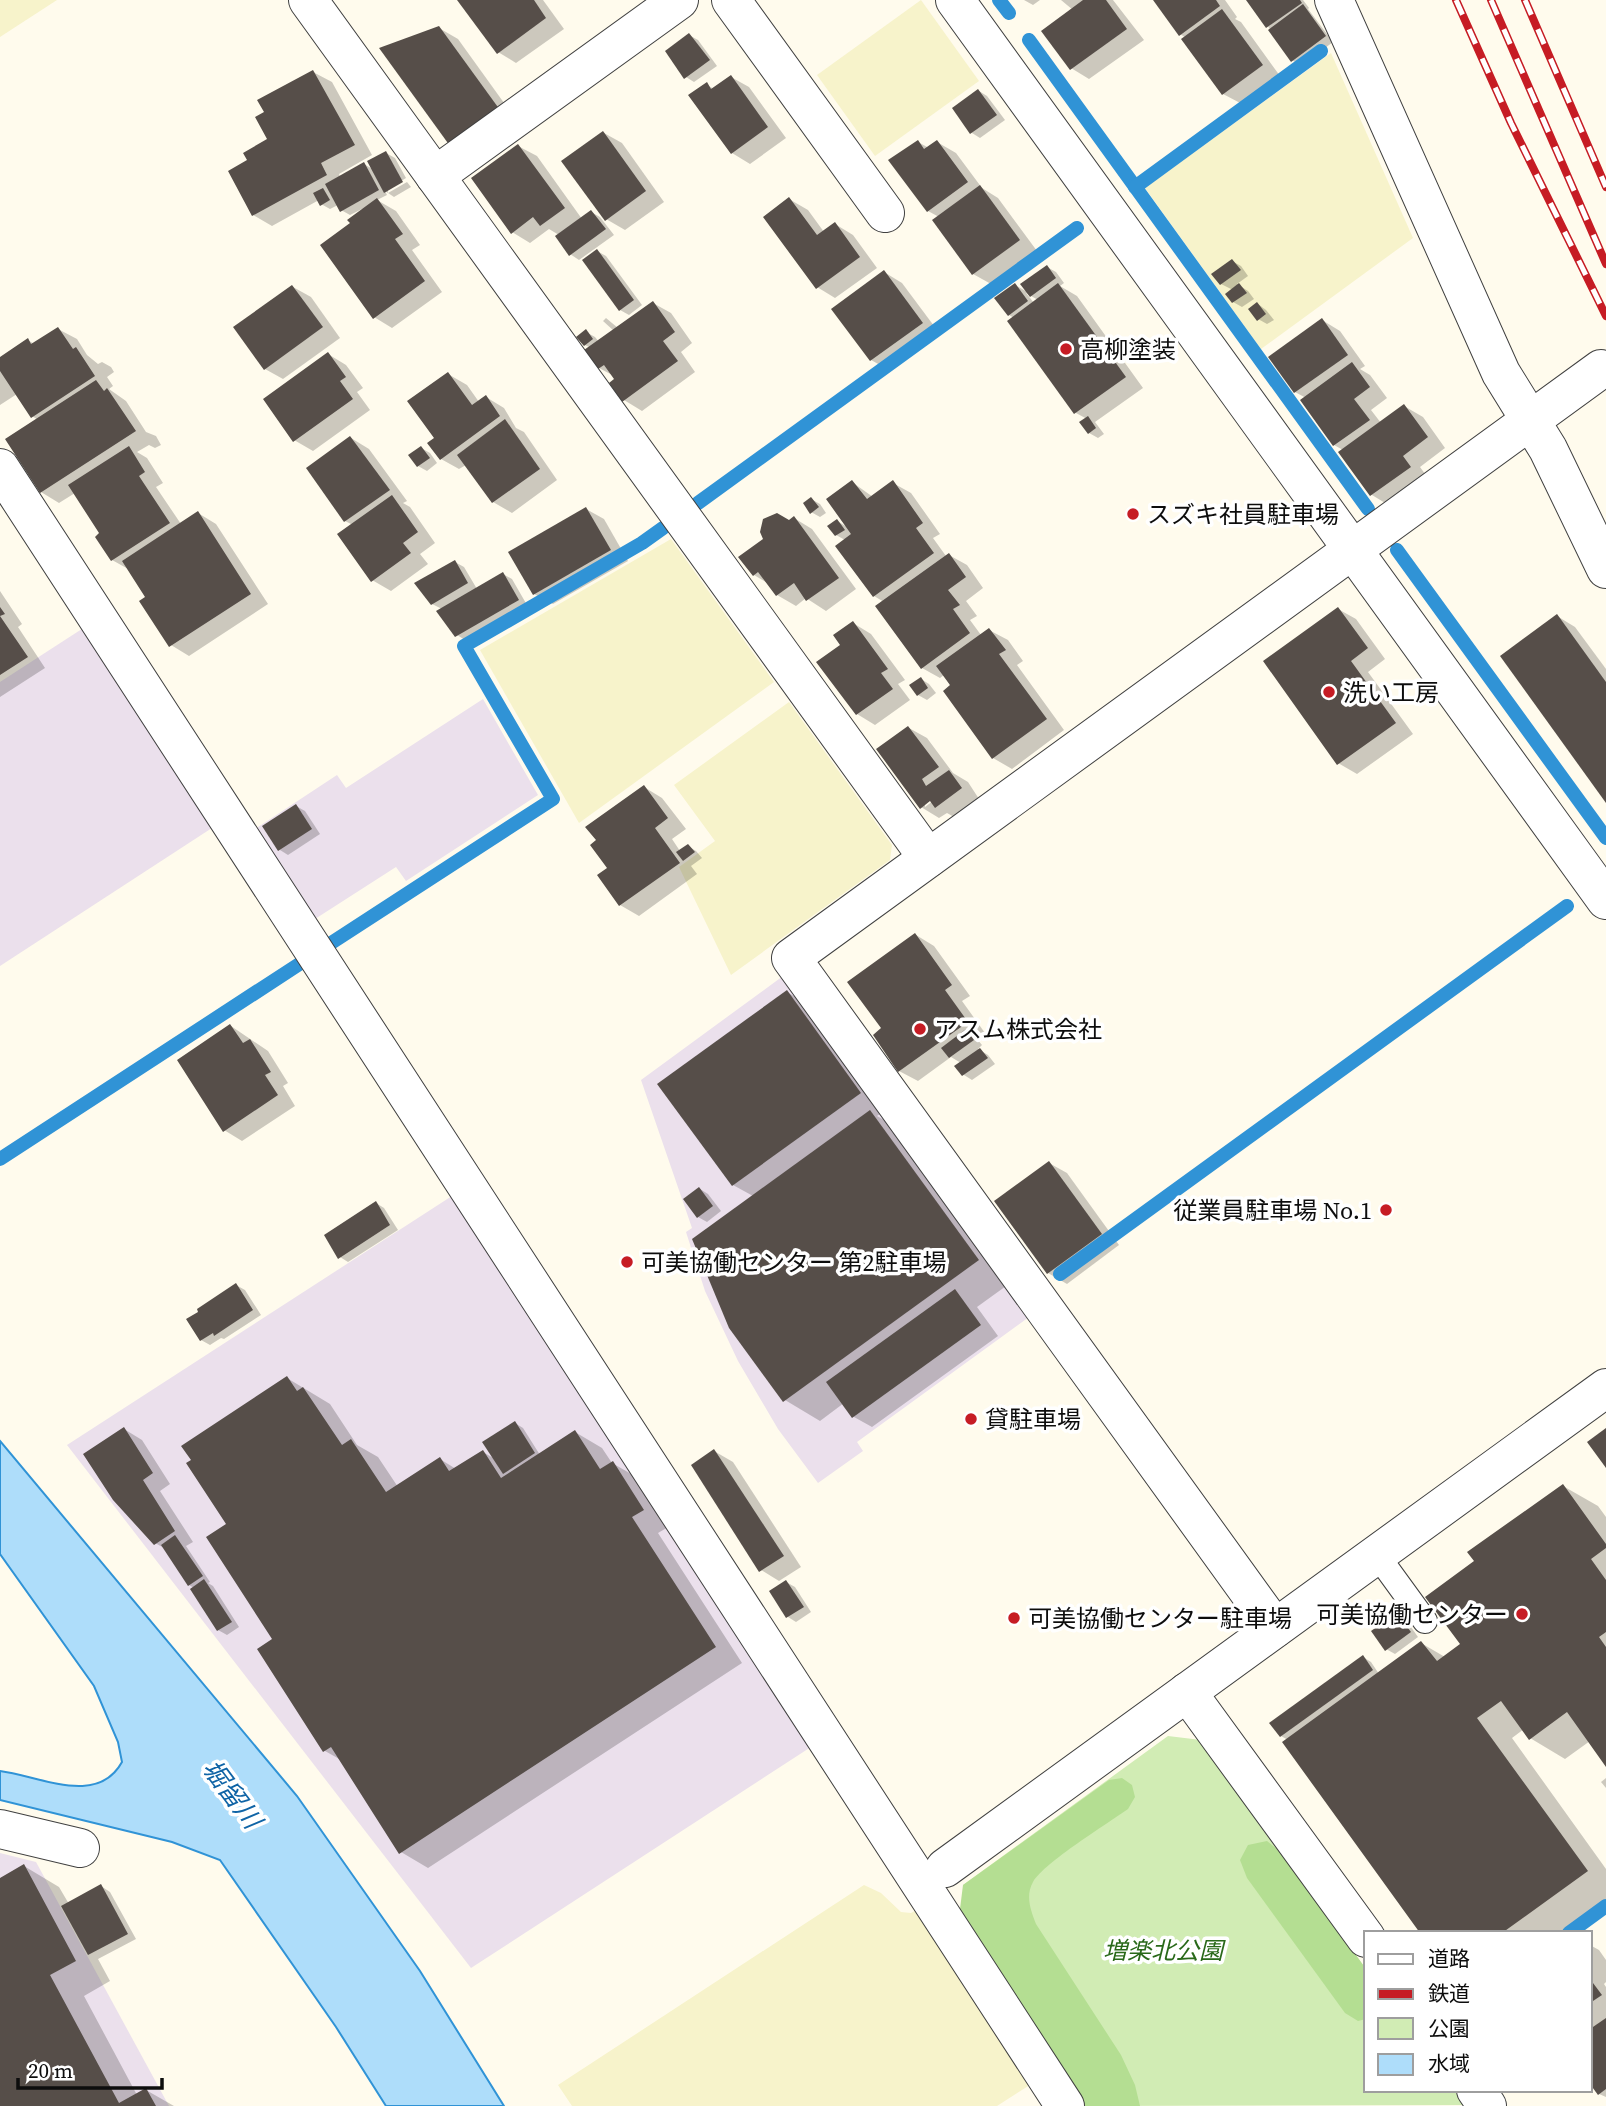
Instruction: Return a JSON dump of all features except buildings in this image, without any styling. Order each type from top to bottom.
[{"type":"street","points":[[308,0],[928,858]]},
{"type":"street","points":[[435,176],[679,0]]},
{"type":"street","points":[[731,0],[885,213]]},
{"type":"street","points":[[956,0],[1606,900]]},
{"type":"street","points":[[1334,0],[1501,373],[1548,449],[1606,569]]},
{"type":"street","points":[[1275,1628],[791,958],[1601,369]]},
{"type":"street","points":[[0,468],[1065,2106]]},
{"type":"street","points":[[945,1868],[1606,1388]]},
{"type":"street","points":[[1188,1692],[1364,1935]]},
{"type":"street","points":[[0,1829],[79,1847]]},
{"type":"lane","points":[[1377,1555],[1425,1621]]},
{"type":"shaded area","points":[[0,0],[57,0],[0,37]]},
{"type":"shaded area","points":[[921,0],[979,81],[875,156],[817,75]]},
{"type":"shaded area","points":[[1331,53],[1413,238],[1261,349],[1145,188]]},
{"type":"shaded area","points":[[671,539],[774,682],[579,823],[480,650]]},
{"type":"shaded area","points":[[85,627],[215,826],[0,966],[0,682]]},
{"type":"shaded area","points":[[483,699],[538,795],[406,881],[396,867],[315,919],[255,829],[337,775],[346,788]]},
{"type":"shaded area","points":[[789,702],[892,845],[890,860],[731,975],[679,867],[715,841],[674,785]]},
{"type":"shaded area","points":[[783,976],[1029,1317],[857,1442],[863,1451],[818,1483],[778,1429],[738,1361],[705,1291],[686,1232],[692,1228],[641,1080]]},
{"type":"shaded area","points":[[455,1194],[814,1745],[471,1968],[67,1445]]},
{"type":"shaded area","points":[[0,1853],[36,1862],[169,2106],[0,2106]]},
{"type":"shaded area","points":[[864,1885],[881,1893],[901,1912],[911,1913],[920,1908],[1033,2083],[997,2106],[572,2106],[558,2085]]},
{"type":"green space","name":"増楽北公園","points":[[1168,1736],[1201,1740],[1364,1966],[1364,2092],[1455,2092],[1464,2105],[1082,2106],[963,1885]]},
{"type":"green space","points":[[1122,1778],[1132,1785],[1135,1797],[1128,1809],[1050,1864],[1033,1882],[1029,1893],[1036,1924],[1121,2055],[1135,2085],[1140,2106],[1082,2106],[959,1917],[963,1885],[1109,1780]]},
{"type":"green space","points":[[1267,1841],[1282,1853],[1364,1966],[1364,2020],[1358,2021],[1345,2013],[1247,1878],[1240,1860],[1248,1845]]},
{"type":"water","name":"堀留川","points":[[0,1441],[297,1796],[420,1971],[504,2106],[386,2106],[336,2027],[220,1860],[172,1842],[0,1800],[0,1771],[83,1786],[98,1783],[111,1776],[122,1762],[118,1742],[94,1686],[0,1554]]},
{"type":"waterway","points":[[999,0],[1009,13]]},
{"type":"waterway","points":[[1029,40],[1368,509]]},
{"type":"waterway","points":[[1135,187],[1321,51]]},
{"type":"waterway","points":[[698,503],[1077,228]]},
{"type":"waterway","points":[[325,947],[553,799],[464,646],[642,543],[663,528]]},
{"type":"waterway","points":[[1397,550],[1606,838]]},
{"type":"waterway","points":[[1060,1274],[1567,906]]},
{"type":"waterway","points":[[0,1159],[307,959]]},
{"type":"waterway","points":[[1572,1931],[1606,1906]]},
{"type":"railway","points":[[1456,0],[1511,123],[1606,316]]},
{"type":"railway","points":[[1491,0],[1606,264]]},
{"type":"railway","points":[[1525,0],[1606,187]]},
{"type":"place","name":"高柳塗装","points":[[1066,349]]},
{"type":"place","name":"スズキ社員駐車場","points":[[1133,514]]},
{"type":"place","name":"洗い工房","points":[[1329,692]]},
{"type":"place","name":"アスム株式会社","points":[[920,1029]]},
{"type":"place","name":"従業員駐車場 No.1","points":[[1386,1210]]},
{"type":"place","name":"可美協働センター 第2駐車場","points":[[627,1262]]},
{"type":"place","name":"貸駐車場","points":[[971,1419]]},
{"type":"place","name":"可美協働センター","points":[[1522,1614]]},
{"type":"place","name":"可美協働センター駐車場","points":[[1014,1618]]}]
